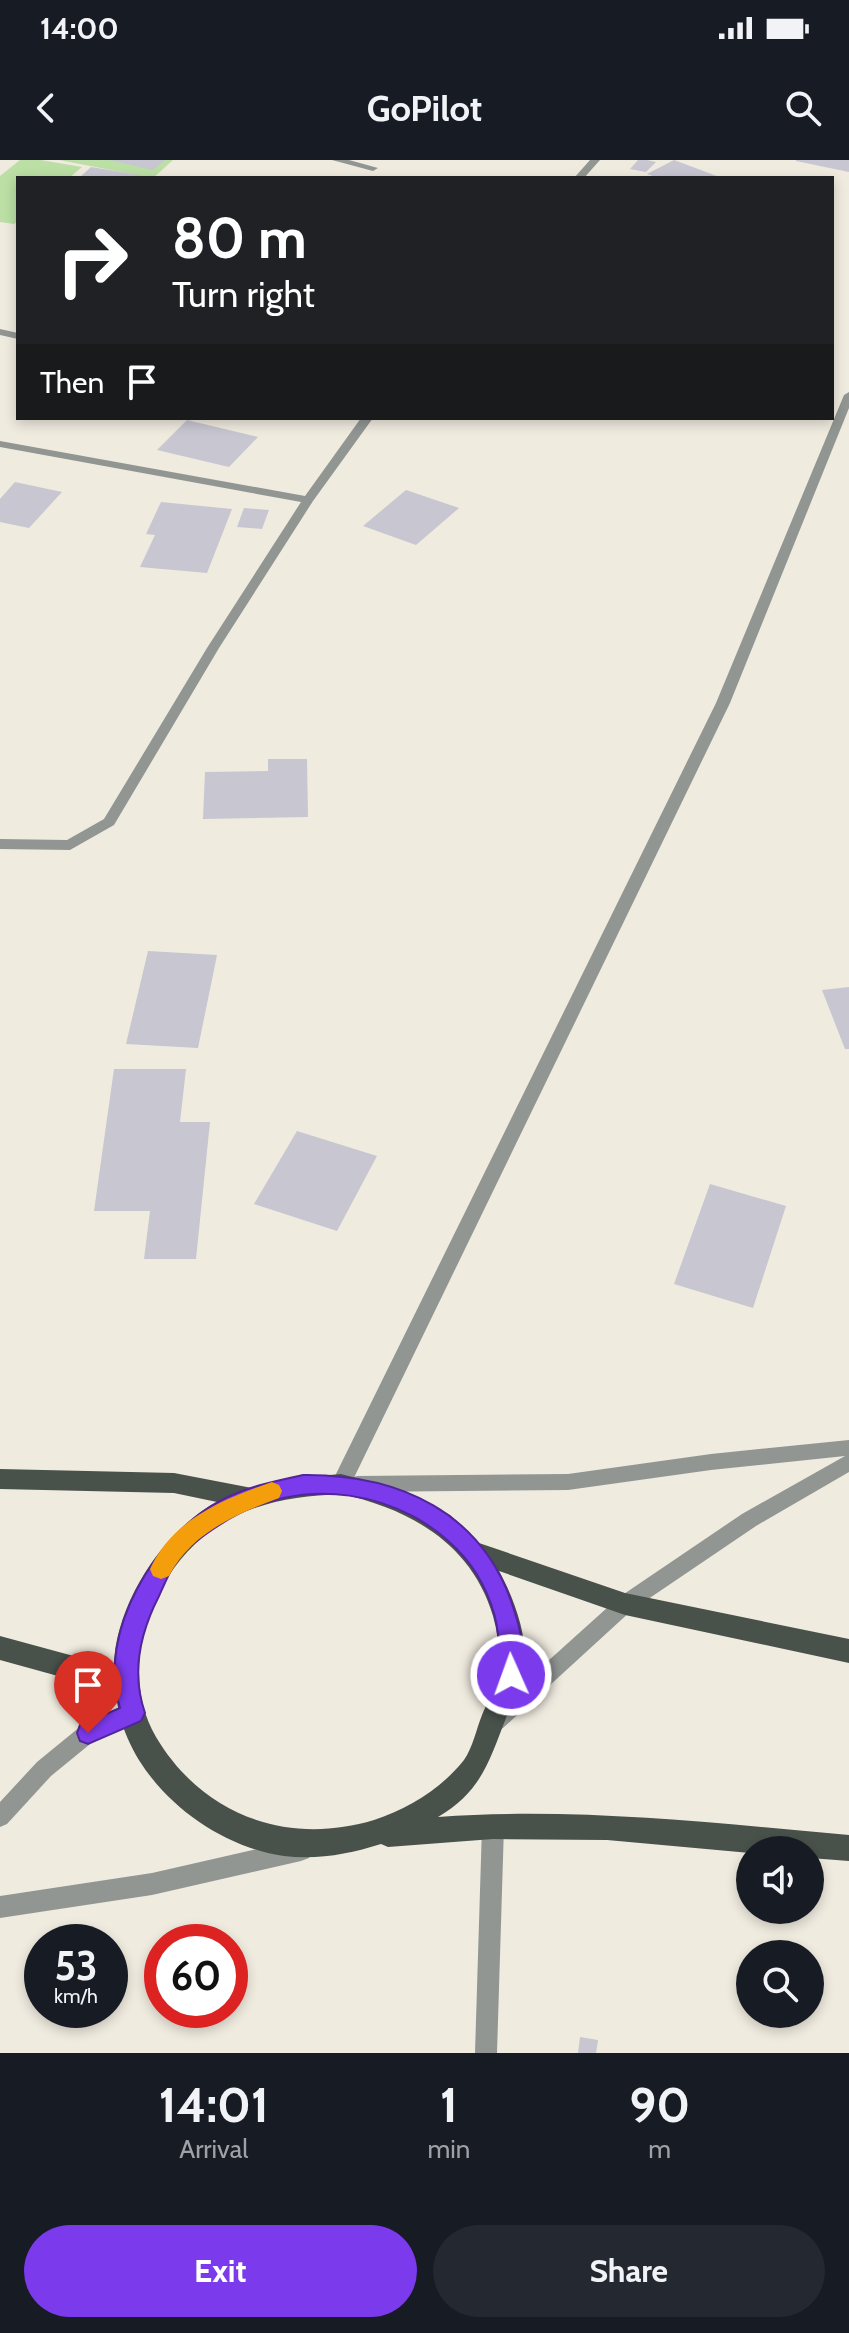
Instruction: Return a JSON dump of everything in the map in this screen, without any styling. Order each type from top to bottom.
[{"type":"main road","points":[[0,1479],[174,1483],[252,1498]]},
{"type":"main road","points":[[376,1834],[429,1809],[473,1770],[511,1675],[510,1632],[497,1589],[474,1552],[428,1512],[386,1494],[341,1484],[303,1485],[229,1507],[196,1528],[168,1555],[133,1624],[126,1662],[140,1738],[161,1772],[190,1801],[233,1827],[282,1842],[334,1843],[376,1834],[493,1826],[607,1827],[849,1848]]},
{"type":"main road","points":[[474,1552],[625,1604],[849,1651]]},
{"type":"main road","points":[[0,1648],[128,1683]]},
{"type":"street","points":[[337,160],[377,164]]},
{"type":"street","points":[[581,176],[595,160]]},
{"type":"street","points":[[849,395],[723,703],[341,1484],[568,1482],[711,1462],[849,1448]]},
{"type":"street","points":[[0,844],[70,845],[109,822],[213,648],[308,500],[366,420]]},
{"type":"street","points":[[0,444],[308,500]]},
{"type":"street","points":[[489,1728],[625,1604],[749,1520],[849,1463]]},
{"type":"street","points":[[0,1817],[44,1769],[88,1733],[133,1713]]},
{"type":"street","points":[[486,2053],[493,1826]]},
{"type":"street","points":[[0,1907],[152,1884],[334,1843]]},
{"type":"green space","points":[[20,160],[82,167],[71,176],[16,176],[14,224],[0,222],[0,176]]},
{"type":"green space","points":[[59,160],[173,160],[155,176]]},
{"type":"building","points":[[110,160],[165,160],[153,170]]},
{"type":"building","points":[[638,160],[656,162],[646,172],[630,169]]},
{"type":"building","points":[[674,160],[717,176],[652,176],[647,174]]},
{"type":"building","points":[[849,160],[849,172],[796,161]]},
{"type":"building","points":[[91,167],[146,176],[81,176]]},
{"type":"building","points":[[187,420],[258,437],[229,467],[157,450]]},
{"type":"building","points":[[15,482],[62,492],[29,528],[0,522],[0,499]]},
{"type":"building","points":[[406,490],[459,508],[416,545],[363,526]]},
{"type":"building","points":[[161,502],[232,509],[207,573],[140,567],[155,535],[146,534]]},
{"type":"building","points":[[244,508],[269,510],[262,529],[237,527]]},
{"type":"building","points":[[268,759],[307,759],[308,817],[203,819],[205,772],[268,771]]},
{"type":"building","points":[[148,951],[217,955],[198,1048],[126,1044]]},
{"type":"building","points":[[849,987],[849,1049],[845,1049],[822,990]]},
{"type":"building","points":[[114,1069],[186,1069],[180,1122],[210,1122],[196,1259],[144,1259],[150,1211],[94,1211]]},
{"type":"building","points":[[297,1131],[377,1156],[337,1231],[254,1204]]},
{"type":"building","points":[[710,1184],[786,1206],[753,1308],[674,1284]]},
{"type":"building","points":[[580,2037],[598,2040],[596,2053],[578,2053]]},
{"type":"slow traffic","points":[[161,1569],[168,1555],[196,1528],[229,1507],[272,1491]]},
{"type":"route","points":[[88,1733],[133,1713],[126,1662],[133,1624],[168,1555],[196,1528],[229,1507],[265,1493],[303,1485],[341,1484],[372,1489],[401,1498],[428,1512],[453,1531],[474,1552],[497,1589],[510,1632],[511,1675]]}]
